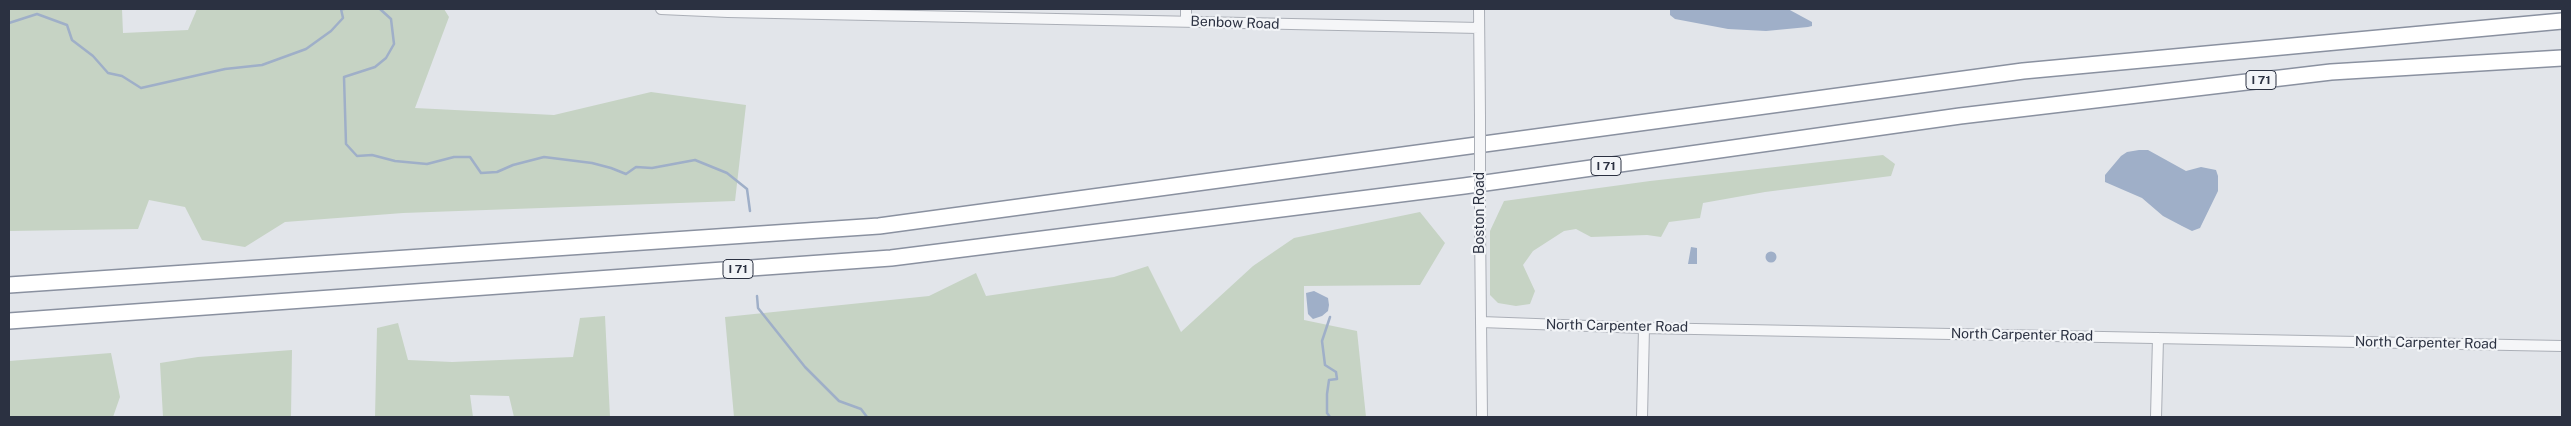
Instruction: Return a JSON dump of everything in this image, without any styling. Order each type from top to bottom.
[{"type":"highway","name":"I 71","points":[[9,285],[880,226],[2023,71],[2562,21]]},
{"type":"highway","name":"I 71","points":[[9,321],[891,258],[1464,186],[1970,115],[2332,72],[2562,58]]},
{"type":"street","name":"Benbow Road","points":[[661,9],[1018,13],[1186,21],[1479,28]]},
{"type":"street","points":[[1186,9],[1186,21]]},
{"type":"street","name":"Boston Road","points":[[1479,9],[1482,417]]},
{"type":"street","name":"North Carpenter Road","points":[[1481,322],[1644,328],[2562,346]]},
{"type":"street","points":[[1642,417],[1644,328]]},
{"type":"street","points":[[2156,417],[2158,338]]},
{"type":"green space","points":[[9,9],[122,9],[123,33],[188,30],[197,9],[444,9],[449,17],[415,108],[554,115],[651,92],[746,105],[735,201],[403,213],[285,222],[245,247],[202,240],[185,207],[149,200],[138,229],[9,231]]},
{"type":"green space","points":[[1883,155],[1895,164],[1891,176],[1765,192],[1703,203],[1700,218],[1669,222],[1661,237],[1647,235],[1591,237],[1576,229],[1564,231],[1533,251],[1523,265],[1535,291],[1530,304],[1516,306],[1498,303],[1490,295],[1490,231],[1504,201],[1650,181]]},
{"type":"green space","points":[[1420,212],[1445,243],[1420,285],[1304,286],[1304,320],[1357,331],[1366,417],[734,417],[725,317],[929,296],[976,273],[986,296],[1114,277],[1148,266],[1181,332],[1253,266],[1294,238]]},
{"type":"green space","points":[[605,316],[610,417],[514,417],[509,396],[470,395],[473,417],[375,417],[377,328],[398,323],[408,360],[452,362],[573,357],[580,318]]},
{"type":"green space","points":[[292,350],[291,417],[163,417],[160,363],[198,357]]},
{"type":"green space","points":[[111,353],[120,397],[113,417],[9,417],[9,361]]},
{"type":"water","points":[[1670,9],[1788,9],[1812,22],[1812,26],[1766,31],[1728,29],[1675,19],[1670,15]]},
{"type":"water","points":[[2148,150],[2186,171],[2201,167],[2216,170],[2218,191],[2200,228],[2192,231],[2163,216],[2142,198],[2105,182],[2105,175],[2121,156],[2127,152]]},
{"type":"water","points":[[1691,247],[1697,248],[1697,264],[1688,264]]},
{"type":"water","points":[[1771,251],[1777,257],[1771,263],[1765,257]]},
{"type":"water","points":[[1314,291],[1328,298],[1329,305],[1328,311],[1322,316],[1313,319],[1308,314],[1306,293]]},
{"type":"waterway","points":[[9,23],[37,14],[67,25],[72,40],[93,56],[108,73],[122,76],[141,88],[225,69],[262,65],[306,49],[331,31],[343,18],[341,9],[344,9]]},
{"type":"waterway","points":[[380,9],[391,19],[394,44],[386,58],[375,67],[344,77],[346,144],[357,156],[372,155],[395,161],[427,164],[454,157],[470,157],[481,173],[497,172],[513,165],[544,157],[592,163],[626,174],[636,167],[652,168],[695,160],[727,173],[747,189],[750,211]]},
{"type":"waterway","points":[[757,296],[758,308],[805,367],[839,401],[861,409],[867,417]]},
{"type":"waterway","points":[[1330,317],[1322,341],[1325,365],[1336,372],[1337,379],[1329,380],[1327,413],[1330,417]]}]
